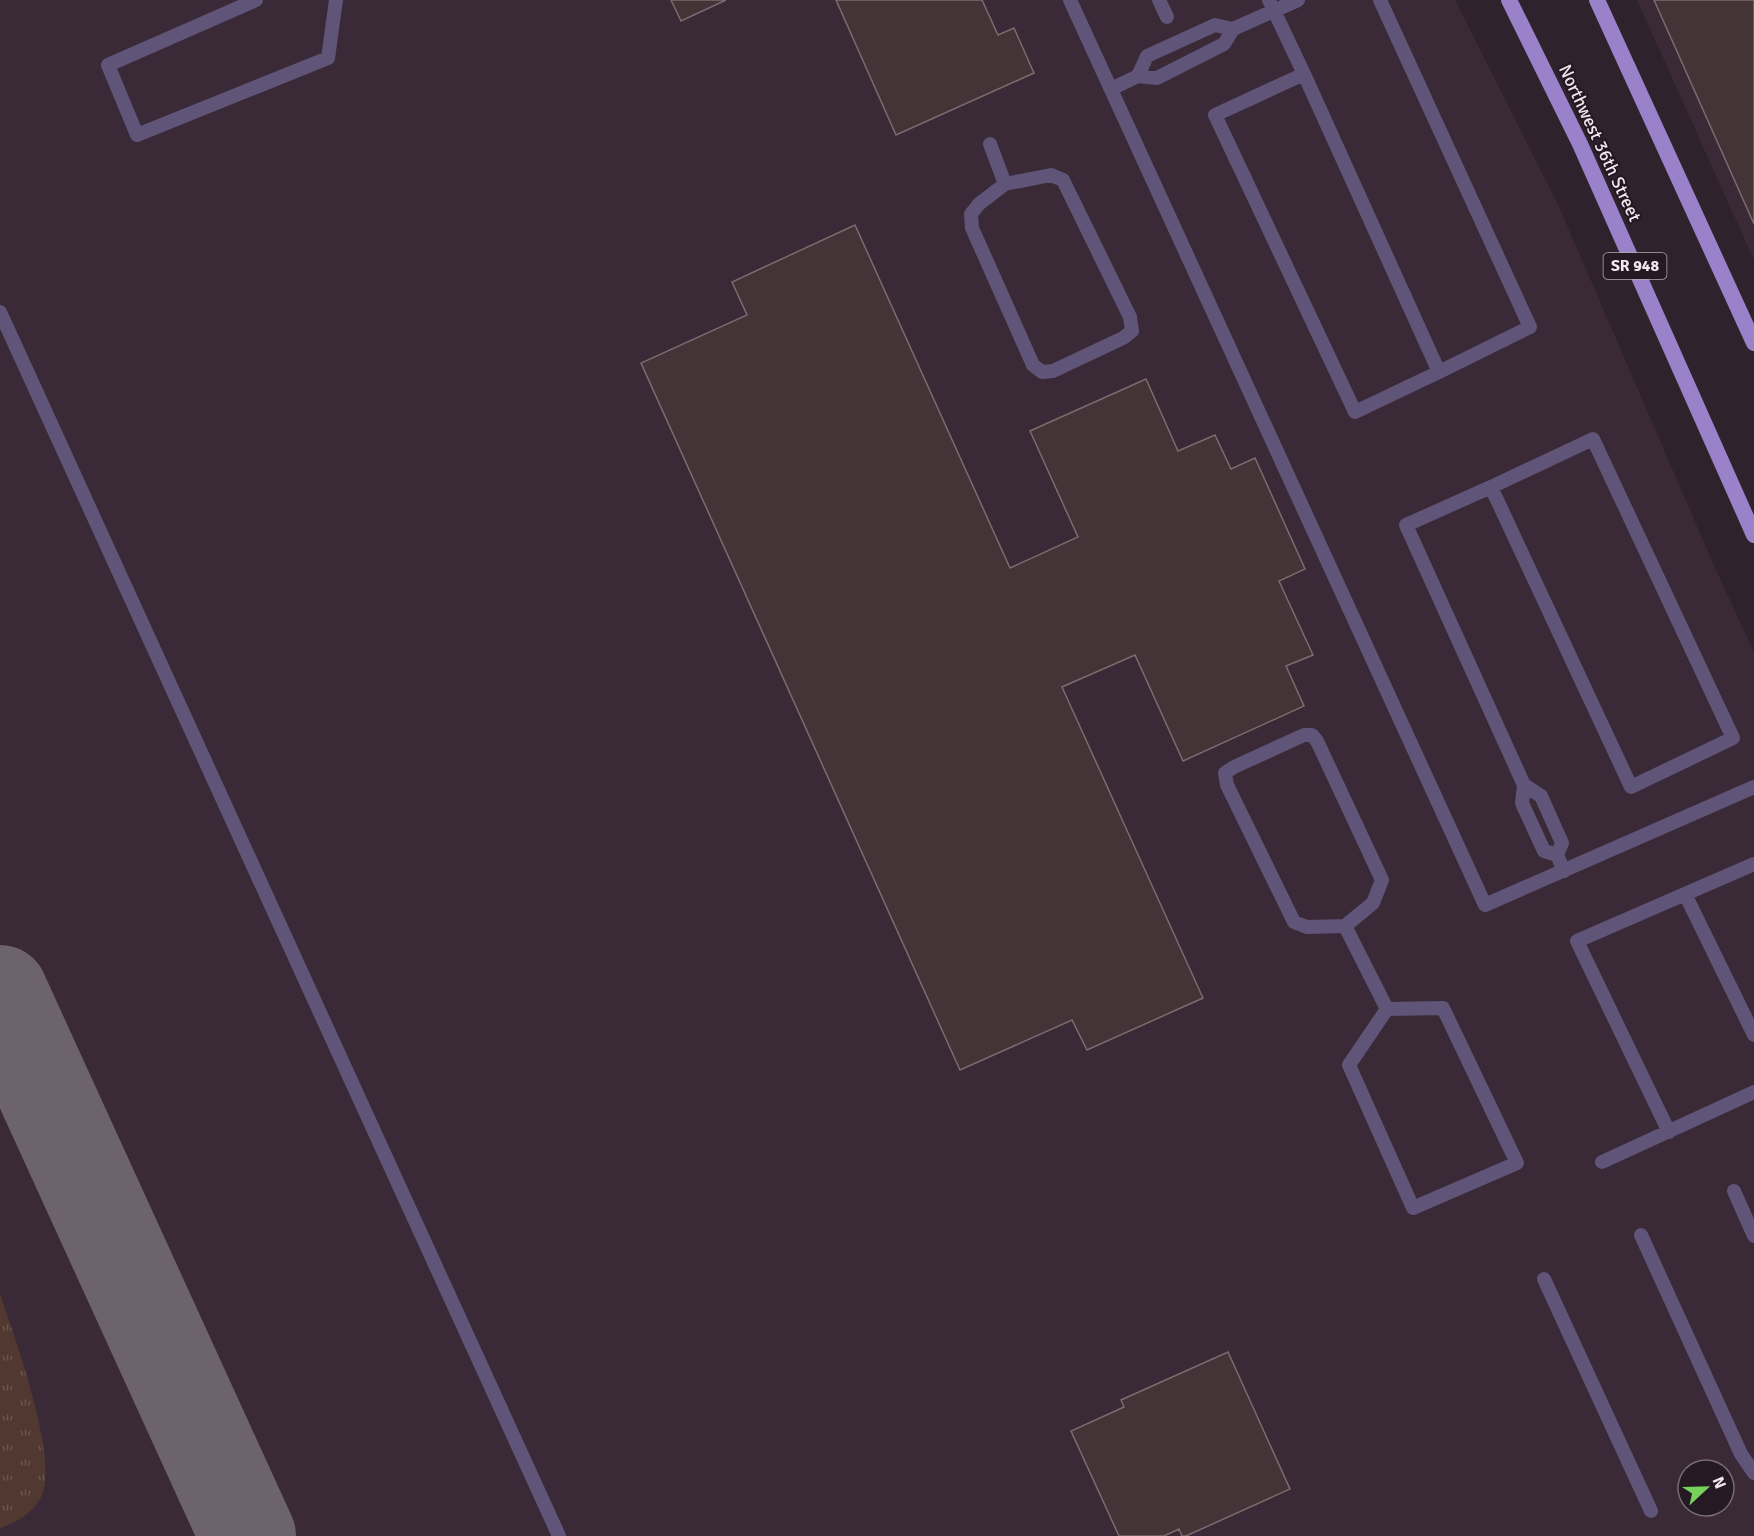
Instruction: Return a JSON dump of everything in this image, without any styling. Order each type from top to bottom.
[{"type":"main road","name":"Northwest 36th Street","points":[[1509,0],[1580,144],[1754,535]]},
{"type":"main road","points":[[1597,0],[1753,341]]},
{"type":"lane","points":[[256,0],[108,65],[137,135],[328,58],[336,0]]},
{"type":"lane","points":[[1070,0],[1485,905],[1754,787]]},
{"type":"lane","points":[[1159,0],[1167,17]]},
{"type":"lane","points":[[1111,89],[1138,76],[1156,78],[1224,44],[1233,29],[1272,5],[1298,0]]},
{"type":"lane","points":[[1304,74],[1215,116],[1355,412],[1530,327],[1380,0]]},
{"type":"lane","points":[[1272,5],[1439,372]]},
{"type":"lane","points":[[1138,76],[1147,57],[1215,26],[1233,29]]},
{"type":"lane","points":[[990,144],[1005,184]]},
{"type":"lane","points":[[1051,176],[1063,180],[1130,317],[1132,331],[1123,338],[1053,371],[1042,372],[1033,365],[972,228],[971,214],[979,204],[1005,184],[1051,176]]},
{"type":"lane","points":[[0,312],[559,1536]]},
{"type":"lane","points":[[1491,487],[1631,787],[1733,738],[1593,439],[1406,525],[1524,785],[1522,803],[1526,813],[1544,851],[1557,855],[1564,871]]},
{"type":"lane","points":[[1304,735],[1312,735],[1317,741],[1382,880],[1373,903],[1345,926],[1307,927],[1294,922],[1227,785],[1226,773],[1234,766],[1304,735]]},
{"type":"lane","points":[[1524,785],[1541,796],[1563,843],[1557,855]]},
{"type":"lane","points":[[1669,1132],[1577,941],[1754,864]]},
{"type":"lane","points":[[1685,894],[1754,1035]]},
{"type":"lane","points":[[1345,926],[1387,1009]]},
{"type":"lane","points":[[1443,1008],[1517,1163],[1413,1208],[1349,1065],[1387,1009],[1443,1008]]},
{"type":"lane","points":[[1602,1162],[1754,1092]]},
{"type":"lane","points":[[1734,1191],[1754,1236]]},
{"type":"lane","points":[[1641,1235],[1741,1454],[1754,1473]]},
{"type":"lane","points":[[1544,1279],[1651,1511]]},
{"type":"shaded area","points":[[0,0],[1455,0],[1560,209],[1716,570],[1754,652],[1754,1536],[0,1536]]},
{"type":"shaded area","points":[[1637,0],[1754,0],[1754,260]]},
{"type":"green space","points":[[0,1294],[33,1398],[45,1458],[45,1482],[40,1499],[32,1509],[17,1520],[0,1528]]},
{"type":"building","points":[[671,0],[726,0],[681,21]]},
{"type":"building","points":[[836,0],[982,0],[998,35],[1014,28],[1034,73],[896,135]]},
{"type":"building","points":[[1654,0],[1754,0],[1754,224]]},
{"type":"building","points":[[855,225],[1010,568],[1078,537],[1030,431],[1146,379],[1178,451],[1215,435],[1231,469],[1255,458],[1305,569],[1279,581],[1313,655],[1286,666],[1304,706],[1183,761],[1135,655],[1062,687],[1203,998],[1087,1050],[1072,1020],[960,1070],[641,363],[747,315],[732,282]]},
{"type":"building","points":[[1228,1352],[1290,1489],[1186,1536],[1182,1536],[1179,1529],[1164,1536],[1119,1536],[1071,1431],[1124,1407],[1121,1400]]},
{"type":"taxiway","points":[[0,993],[248,1536]]}]
